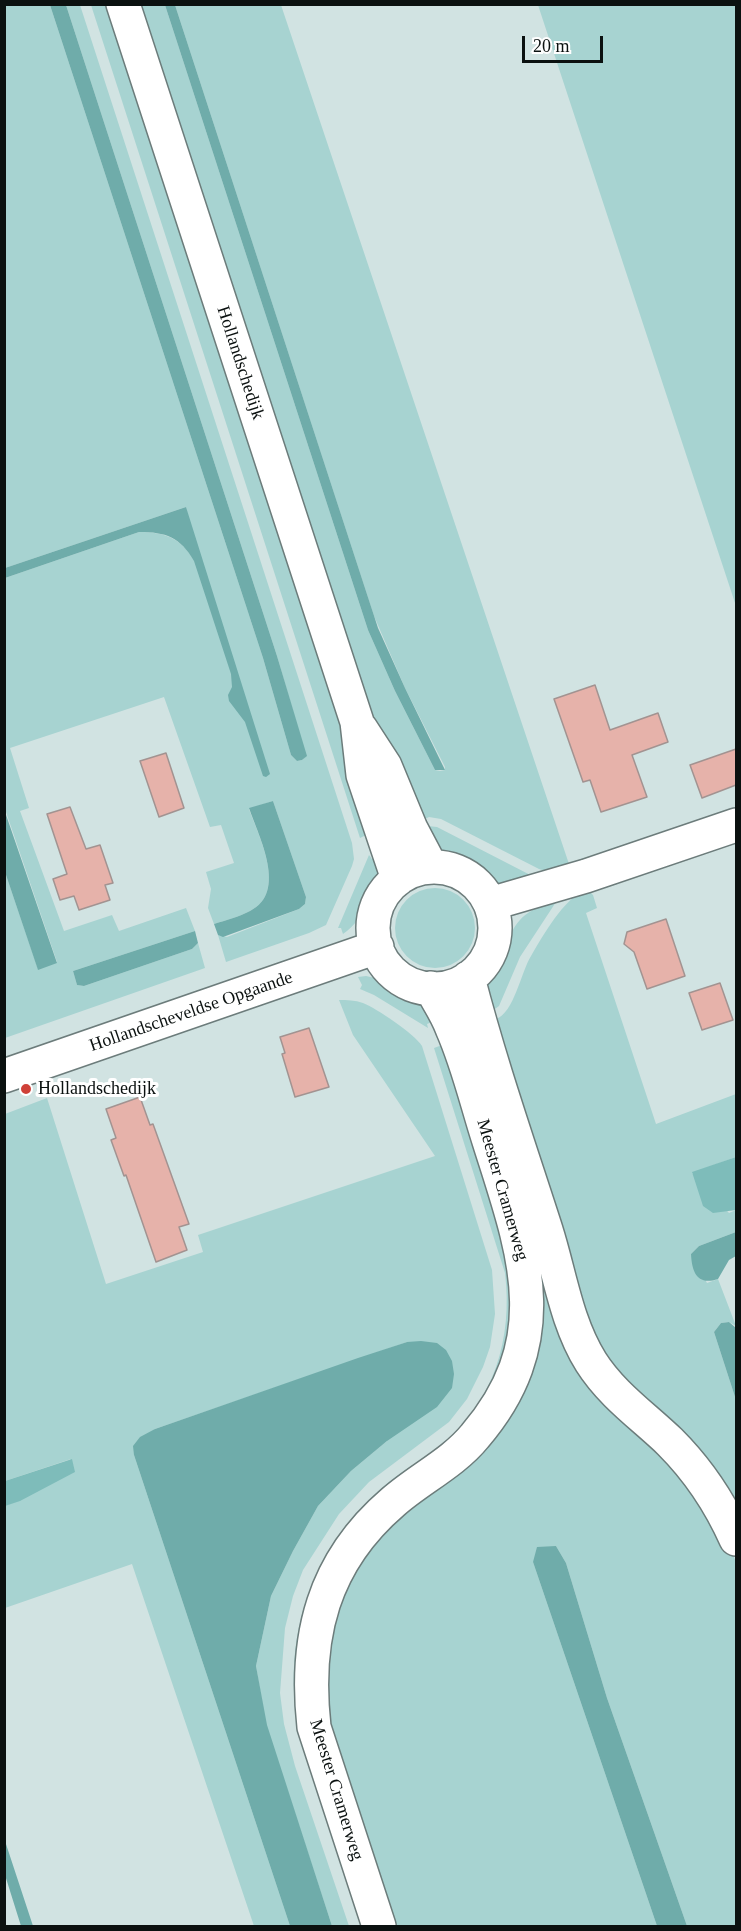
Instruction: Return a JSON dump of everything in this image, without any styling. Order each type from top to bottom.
[{"type":"main road","name":"Hollandschedijk","points":[[123,4],[357,722],[363,775],[398,879]]},
{"type":"main road","name":"Hollandschedijk","points":[[357,722],[385,766],[411,829],[431,867]]},
{"type":"main road","points":[[490,904],[586,876],[736,825]]},
{"type":"main road","points":[[431,867],[455,870],[470,878],[482,890],[490,904],[494,937],[489,953],[480,967],[468,978],[452,985],[431,988],[409,983],[386,965],[374,938],[373,923],[376,908],[384,894],[398,879],[408,873],[431,867]]},
{"type":"main road","name":"Hollandscheveldse Opgaande","points":[[4,1076],[377,947]]},
{"type":"main road","name":"Meester Cramerweg","points":[[468,978],[551,1246],[565,1300],[582,1344],[600,1376],[613,1391],[691,1463],[712,1493],[736,1539]]},
{"type":"main road","name":"Meester Cramerweg","points":[[379,1926],[314,1727],[310,1665],[315,1628],[325,1597],[335,1577],[366,1528],[393,1502],[474,1438],[510,1383],[522,1349],[526,1328],[525,1275],[518,1232],[452,1028],[431,988]]},
{"type":"shaded area","points":[[4,5],[50,5],[263,658],[291,755],[297,761],[302,760],[306,756],[277,656],[66,5],[80,5],[352,843],[354,859],[326,925],[226,962],[218,935],[227,937],[299,909],[305,904],[306,897],[273,801],[249,809],[268,863],[267,891],[261,902],[250,911],[214,924],[208,908],[211,889],[206,872],[234,863],[221,825],[210,827],[164,697],[10,748],[29,808],[20,811],[64,931],[112,915],[119,931],[186,908],[195,931],[73,971],[77,985],[84,986],[192,949],[198,943],[205,968],[5,1038],[5,872],[38,969],[57,962],[5,809],[5,578],[139,532],[170,537],[177,541],[193,559],[186,507],[5,568]]},
{"type":"shaded area","points":[[50,5],[66,5],[277,656],[307,756],[302,760],[297,761],[291,755],[263,658]]},
{"type":"shaded area","points":[[91,5],[106,5],[339,721],[372,832],[360,838]]},
{"type":"shaded area","points":[[137,5],[165,5],[368,630],[395,691],[435,770],[445,770],[405,688],[374,616],[175,5],[281,5],[571,870],[549,872],[539,869],[441,819],[429,817],[425,819],[422,813],[415,816],[356,677]]},
{"type":"shaded area","points":[[165,5],[175,5],[378,628],[445,770],[435,770],[395,691],[368,630]]},
{"type":"shaded area","points":[[538,5],[736,5],[736,606]]},
{"type":"shaded area","points":[[186,507],[270,774],[266,777],[263,776],[245,722],[229,701],[228,695],[232,687],[231,674],[194,561],[178,541],[157,533],[139,532],[5,578],[5,568]]},
{"type":"shaded area","points":[[273,801],[306,897],[305,904],[299,909],[223,937],[218,935],[214,924],[250,911],[261,902],[267,891],[268,863],[249,808]]},
{"type":"shaded area","points":[[4,809],[57,963],[38,970],[5,872]]},
{"type":"shaded area","points":[[428,826],[437,827],[542,881],[501,885],[473,867],[440,851]]},
{"type":"shaded area","points":[[369,855],[372,859],[380,855],[375,888],[365,910],[343,934],[341,928],[338,928]]},
{"type":"shaded area","points":[[435,888],[450,891],[463,900],[472,913],[475,928],[472,943],[463,956],[450,965],[435,968],[420,965],[407,956],[398,943],[395,928],[398,913],[407,900],[420,891]]},
{"type":"shaded area","points":[[586,888],[593,895],[597,908],[586,913],[656,1124],[736,1094],[736,1157],[692,1173],[729,1213],[736,1210],[736,1232],[699,1246],[691,1254],[707,1283],[718,1279],[736,1326],[729,1322],[721,1323],[714,1332],[736,1400],[736,1518],[584,1328],[496,1019],[508,1009],[527,963],[548,928],[569,901]]},
{"type":"shaded area","points":[[555,900],[556,902],[520,957],[499,1006],[492,1011],[486,987],[511,934],[526,915]]},
{"type":"shaded area","points":[[195,931],[198,943],[192,949],[84,986],[77,985],[73,971]]},
{"type":"shaded area","points":[[358,977],[379,979],[422,1002],[437,1020],[427,1024],[428,1028],[360,989],[362,985]]},
{"type":"shaded area","points":[[339,1000],[357,1001],[369,1006],[404,1028],[422,1046],[492,1270],[495,1314],[490,1347],[467,1399],[449,1422],[369,1482],[339,1514],[303,1570],[293,1596],[285,1628],[280,1693],[284,1724],[295,1766],[349,1926],[332,1926],[266,1725],[256,1666],[271,1596],[318,1506],[351,1471],[387,1441],[407,1342],[155,1429],[134,1455],[290,1926],[254,1926],[132,1564],[5,1608],[4,1506],[20,1500],[71,1459],[5,1481],[5,1114],[47,1098],[106,1284],[203,1252],[198,1235],[435,1156],[353,1035]]},
{"type":"shaded area","points":[[445,1044],[508,1233],[515,1331],[481,1414],[364,1516],[304,1721],[370,1926],[362,1926],[301,1741],[295,1705],[294,1669],[298,1635],[306,1602],[318,1571],[335,1541],[357,1513],[383,1487],[435,1450],[460,1427],[475,1409],[487,1389],[502,1345],[507,1297],[505,1273],[434,1048]]},
{"type":"shaded area","points":[[736,1157],[736,1210],[713,1213],[703,1206],[692,1172]]},
{"type":"shaded area","points":[[736,1232],[736,1256],[729,1260],[718,1279],[705,1281],[700,1279],[694,1272],[691,1254],[699,1246]]},
{"type":"shaded area","points":[[548,1274],[683,1470],[727,1540],[736,1562],[736,1926],[687,1926],[607,1698],[566,1563],[556,1546],[533,1562],[657,1926],[389,1926],[324,1725],[325,1630],[374,1534],[461,1463],[536,1275]]},
{"type":"shaded area","points":[[729,1322],[736,1328],[736,1400],[714,1332],[721,1323]]},
{"type":"shaded area","points":[[407,1342],[437,1343],[446,1350],[452,1361],[454,1374],[452,1388],[437,1407],[387,1441],[351,1471],[318,1506],[271,1596],[256,1666],[267,1725],[332,1926],[290,1926],[134,1455],[133,1446],[140,1437],[155,1429],[358,1358]]},
{"type":"shaded area","points":[[72,1459],[75,1472],[20,1501],[5,1506],[5,1481]]},
{"type":"shaded area","points":[[556,1546],[566,1563],[607,1698],[687,1926],[657,1926],[533,1562],[537,1547]]},
{"type":"shaded area","points":[[4,1841],[33,1926],[21,1926],[5,1875]]},
{"type":"building","points":[[595,685],[610,730],[658,713],[668,742],[632,755],[647,797],[601,812],[590,780],[583,782],[554,699]]},
{"type":"building","points":[[736,749],[736,785],[702,798],[690,765]]},
{"type":"building","points":[[166,753],[184,808],[159,817],[140,761]]},
{"type":"building","points":[[70,807],[86,849],[100,845],[113,883],[105,885],[110,900],[79,910],[74,896],[60,900],[53,879],[67,874],[47,814]]},
{"type":"building","points":[[666,919],[685,976],[647,989],[634,952],[624,944],[627,932]]},
{"type":"building","points":[[720,983],[733,1020],[702,1030],[689,993]]},
{"type":"building","points":[[309,1028],[329,1087],[295,1097],[282,1054],[285,1053],[280,1037]]},
{"type":"building","points":[[140,1097],[150,1125],[153,1124],[189,1224],[179,1227],[187,1250],[156,1262],[126,1175],[124,1176],[111,1140],[116,1138],[106,1109]]},
{"type":"place","name":"Hollandschedijk","points":[[26,1089]]}]
